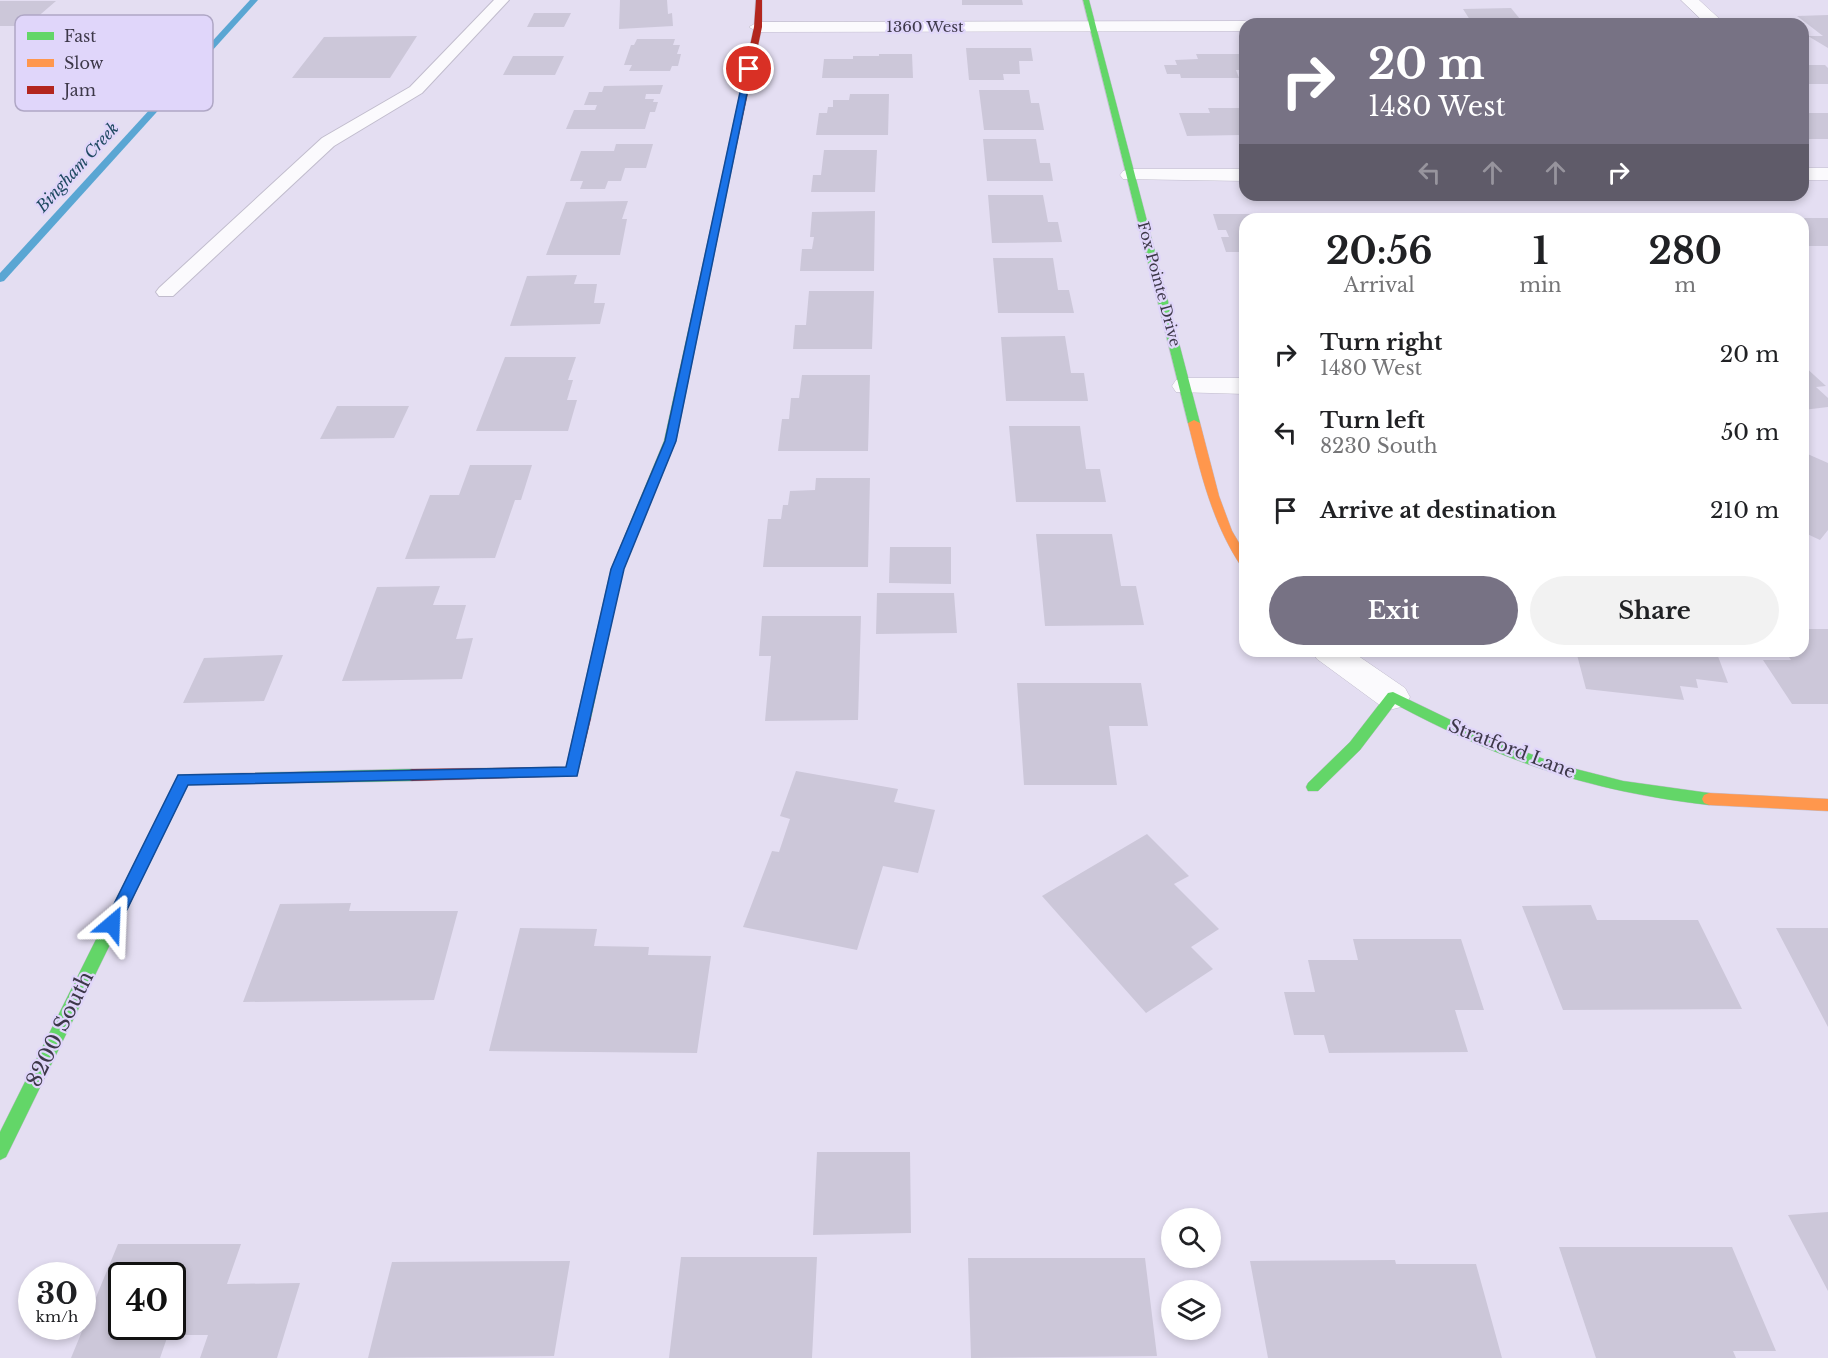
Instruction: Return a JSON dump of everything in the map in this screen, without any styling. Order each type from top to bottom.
[{"type":"street","points":[[758,27],[759,0]]},
{"type":"street","name":"Fox Pointe Drive","points":[[1086,0],[1214,502],[1231,544],[1239,555]]},
{"type":"street","points":[[1689,0],[1709,18]]},
{"type":"street","name":"1360 West","points":[[758,27],[1239,26]]},
{"type":"street","name":"8200 South","points":[[0,1151],[183,779],[572,772],[618,569],[670,441],[758,27]]},
{"type":"street","points":[[1809,174],[1828,174]]},
{"type":"street","points":[[1130,175],[1239,175]]},
{"type":"street","points":[[1185,386],[1239,386]]},
{"type":"street","points":[[1313,787],[1355,746],[1392,697],[1336,657]]},
{"type":"street","name":"Stratford Lane","points":[[1392,697],[1466,735],[1559,770],[1672,795],[1790,805],[1828,805]]},
{"type":"lane","points":[[166,292],[328,142],[416,90],[502,0]]},
{"type":"building","points":[[620,0],[667,0],[668,14],[672,13],[673,26],[619,29]]},
{"type":"building","points":[[962,0],[1022,0],[1023,5],[962,5]]},
{"type":"building","points":[[0,1],[56,1],[40,15],[15,15],[15,26],[0,26]]},
{"type":"building","points":[[1511,8],[1519,18],[1469,18],[1463,9]]},
{"type":"building","points":[[534,13],[571,13],[564,27],[527,27]]},
{"type":"building","points":[[1828,15],[1828,48],[1809,37],[1823,36],[1809,25],[1809,18],[1797,16]]},
{"type":"building","points":[[417,36],[390,78],[292,78],[324,37]]},
{"type":"building","points":[[637,39],[675,39],[673,45],[680,45],[677,54],[681,54],[678,66],[672,66],[670,71],[629,71],[632,65],[624,65],[631,45],[634,45]]},
{"type":"building","points":[[966,48],[1031,48],[1033,61],[1019,61],[1020,74],[1003,74],[1004,80],[969,80]]},
{"type":"building","points":[[879,54],[912,54],[913,78],[822,78],[824,59],[853,59],[853,56],[879,56]]},
{"type":"building","points":[[1196,54],[1239,54],[1239,70],[1236,70],[1239,78],[1181,78],[1180,74],[1167,74],[1164,65],[1177,65],[1175,60],[1198,59]]},
{"type":"building","points":[[513,56],[564,56],[555,75],[503,75]]},
{"type":"building","points":[[1809,65],[1825,65],[1828,68],[1828,84],[1809,84]]},
{"type":"building","points":[[663,85],[660,94],[646,94],[645,99],[654,99],[653,102],[658,102],[655,112],[650,112],[645,129],[566,129],[574,110],[595,110],[597,105],[584,105],[589,92],[602,92],[604,86]]},
{"type":"building","points":[[979,90],[1029,90],[1031,103],[1039,103],[1044,130],[984,130]]},
{"type":"building","points":[[850,94],[889,94],[888,135],[816,135],[819,113],[827,113],[828,107],[833,107],[833,100],[849,100]]},
{"type":"building","points":[[1208,108],[1239,108],[1239,135],[1187,136],[1179,113],[1210,113]]},
{"type":"building","points":[[1809,113],[1828,113],[1828,139],[1809,139]]},
{"type":"building","points":[[983,139],[1036,139],[1040,163],[1050,163],[1053,181],[987,181]]},
{"type":"building","points":[[616,144],[653,144],[646,168],[625,168],[621,181],[608,181],[605,189],[580,189],[583,181],[570,181],[581,151],[614,151]]},
{"type":"building","points":[[824,150],[877,150],[875,192],[811,192],[813,175],[821,175]]},
{"type":"building","points":[[988,195],[1043,195],[1048,222],[1058,222],[1062,242],[992,243]]},
{"type":"building","points":[[628,201],[622,219],[627,219],[620,255],[546,255],[566,202]]},
{"type":"building","points":[[875,211],[874,271],[800,271],[802,249],[812,249],[814,237],[810,237],[812,212]]},
{"type":"building","points":[[1213,214],[1239,214],[1239,252],[1226,252],[1221,237],[1229,237],[1226,230],[1218,230]]},
{"type":"building","points":[[1809,218],[1828,218],[1828,246],[1809,246]]},
{"type":"building","points":[[993,258],[1053,258],[1058,290],[1069,290],[1074,313],[998,313]]},
{"type":"building","points":[[577,275],[574,284],[597,284],[594,303],[605,303],[600,324],[510,326],[527,276]]},
{"type":"building","points":[[809,291],[874,291],[872,349],[793,349],[795,325],[806,325]]},
{"type":"building","points":[[1065,336],[1071,373],[1084,373],[1088,401],[1006,401],[1001,337]]},
{"type":"building","points":[[505,357],[576,357],[568,380],[573,380],[567,400],[577,400],[568,431],[476,431]]},
{"type":"building","points":[[1809,370],[1826,386],[1816,387],[1828,398],[1828,407],[1809,409]]},
{"type":"building","points":[[802,375],[870,375],[868,451],[778,451],[782,419],[789,419],[791,398],[799,398]]},
{"type":"building","points":[[337,406],[409,406],[394,438],[320,439]]},
{"type":"building","points":[[1009,426],[1080,426],[1086,469],[1100,469],[1106,502],[1016,502]]},
{"type":"building","points":[[1809,455],[1828,463],[1828,530],[1820,540],[1809,535]]},
{"type":"building","points":[[470,465],[532,465],[521,500],[515,500],[495,558],[405,559],[430,495],[459,495]]},
{"type":"building","points":[[816,478],[870,478],[868,567],[763,567],[768,519],[781,519],[783,505],[788,505],[790,491],[815,490]]},
{"type":"building","points":[[1036,534],[1112,534],[1121,586],[1136,586],[1144,625],[1045,626]]},
{"type":"building","points":[[890,547],[951,547],[951,584],[889,583]]},
{"type":"building","points":[[440,586],[433,605],[466,605],[456,639],[473,638],[462,679],[342,681],[377,587]]},
{"type":"building","points":[[877,593],[954,593],[957,633],[876,634]]},
{"type":"building","points":[[762,616],[861,616],[858,720],[765,721],[771,656],[759,656]]},
{"type":"building","points":[[1809,629],[1828,629],[1828,704],[1792,704],[1763,660],[1791,660],[1789,657],[1809,657]]},
{"type":"building","points":[[283,655],[264,701],[183,703],[204,658]]},
{"type":"building","points":[[1578,657],[1718,657],[1728,683],[1696,679],[1698,688],[1680,686],[1684,700],[1586,689]]},
{"type":"building","points":[[1017,683],[1141,683],[1148,726],[1109,726],[1117,785],[1024,785]]},
{"type":"building","points":[[796,771],[898,789],[894,802],[935,810],[918,873],[883,866],[857,950],[743,927],[772,851],[779,852],[790,819],[780,816]]},
{"type":"building","points":[[1147,834],[1189,876],[1174,884],[1219,929],[1191,947],[1213,969],[1146,1013],[1042,896]]},
{"type":"building","points":[[351,903],[349,911],[458,911],[434,1000],[243,1002],[280,904]]},
{"type":"building","points":[[1591,905],[1597,920],[1698,920],[1742,1009],[1563,1010],[1522,906]]},
{"type":"building","points":[[520,928],[597,929],[594,946],[649,947],[648,955],[711,956],[697,1053],[489,1051]]},
{"type":"building","points":[[1776,928],[1828,928],[1828,1027]]},
{"type":"building","points":[[1353,939],[1461,939],[1484,1010],[1455,1010],[1468,1052],[1329,1053],[1324,1035],[1294,1035],[1284,992],[1315,992],[1308,960],[1358,960]]},
{"type":"building","points":[[817,1152],[910,1152],[911,1233],[813,1235]]},
{"type":"building","points":[[1828,1212],[1828,1291],[1788,1215]]},
{"type":"building","points":[[118,1244],[241,1244],[227,1284],[300,1283],[277,1358],[200,1358],[208,1335],[186,1335],[186,1262],[111,1262]]},
{"type":"building","points":[[1559,1247],[1732,1247],[1776,1351],[1733,1351],[1736,1358],[1596,1358]]},
{"type":"building","points":[[681,1257],[817,1257],[812,1358],[669,1358]]},
{"type":"building","points":[[968,1258],[1145,1258],[1157,1356],[971,1358]]},
{"type":"building","points":[[1395,1260],[1396,1264],[1476,1264],[1502,1358],[1268,1358],[1250,1261]]},
{"type":"building","points":[[570,1261],[554,1356],[368,1358],[392,1262]]},
{"type":"building","points":[[108,1268],[108,1340],[166,1340],[160,1358],[71,1358],[78,1340],[96,1340],[96,1297]]},
{"type":"waterway","name":"Bingham Creek","points":[[213,45],[254,0]]},
{"type":"waterway","name":"Bingham Creek","points":[[0,279],[153,111]]},
{"type":"traffic: fast","points":[[1086,0],[1194,423]]},
{"type":"traffic: fast","points":[[584,718],[617,569],[670,441],[727,172]]},
{"type":"traffic: fast","points":[[1313,787],[1355,746],[1393,697],[1483,742],[1559,771],[1623,786],[1709,799]]},
{"type":"traffic: fast","points":[[0,1151],[183,779],[412,775]]},
{"type":"traffic: slow","points":[[1194,423],[1213,496],[1226,531],[1239,553]]},
{"type":"traffic: slow","points":[[1709,799],[1828,805]]},
{"type":"traffic: jam","points":[[727,172],[758,27],[759,0]]},
{"type":"traffic: jam","points":[[412,775],[572,772],[584,718]]},
{"type":"route","points":[[112,924],[183,779],[572,772],[618,569],[670,441],[749,69]]}]
